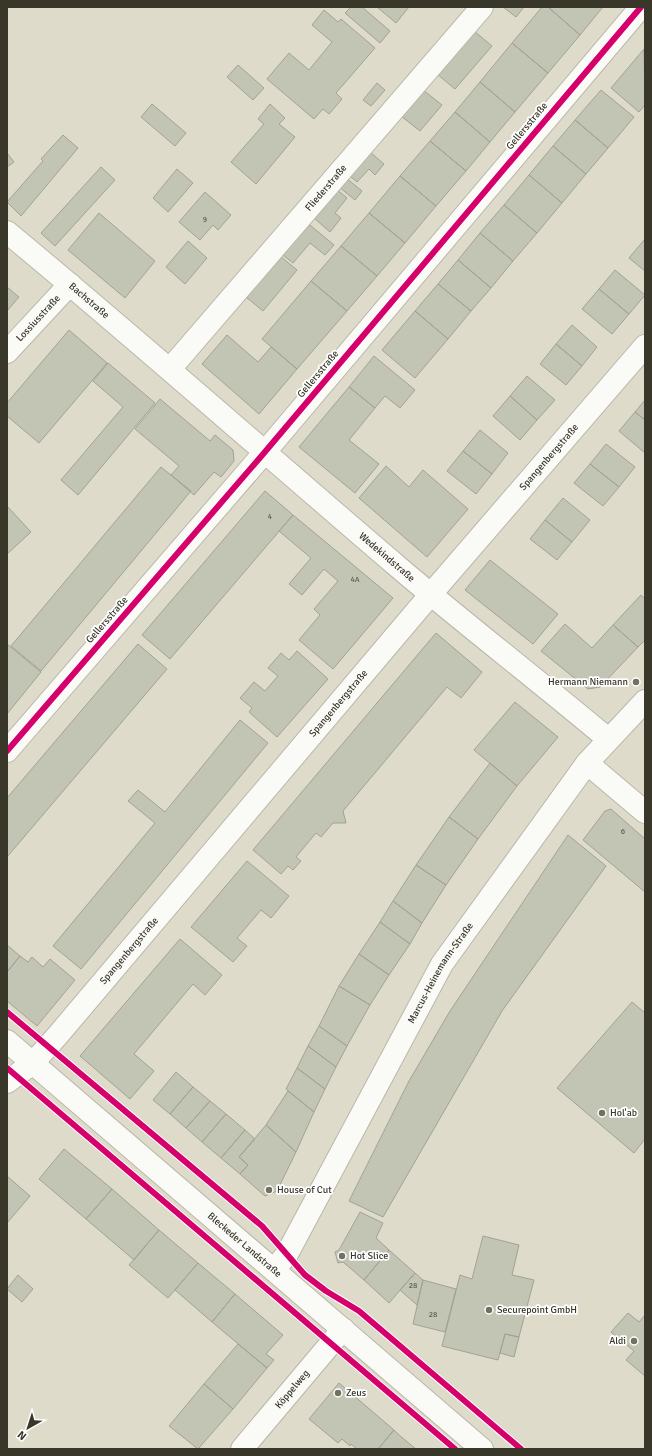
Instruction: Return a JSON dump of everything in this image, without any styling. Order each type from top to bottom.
[{"type":"street","name":"Fliederstraße","points":[[170,370],[482,7]]},
{"type":"street","name":"Gellersstraße","points":[[7,751],[264,453],[641,7]]},
{"type":"street","name":"Bachstraße","points":[[7,232],[170,370]]},
{"type":"street","name":"Lossiusstraße","points":[[7,352],[70,284]]},
{"type":"street","name":"Spangenbergstraße","points":[[7,1082],[33,1063],[431,594],[645,346]]},
{"type":"street","name":"Wedekindstraße","points":[[170,370],[264,453],[431,594],[608,739]]},
{"type":"street","name":"Marcus-Heinemann-Straße","points":[[274,1270],[286,1254],[442,964],[587,763],[645,701]]},
{"type":"street","points":[[587,763],[645,812]]},
{"type":"street","name":"Bleckeder Landstraße","points":[[7,1041],[482,1449]]},
{"type":"street","name":"Köppelweg","points":[[242,1449],[343,1329]]},
{"type":"building","points":[[351,7],[362,7],[390,31],[380,43],[345,13]]},
{"type":"building","points":[[377,7],[409,7],[396,23]]},
{"type":"building","points":[[503,7],[524,7],[516,17]]},
{"type":"building","points":[[542,7],[548,7],[580,35],[548,73],[512,43]]},
{"type":"building","points":[[548,7],[603,7],[580,35]]},
{"type":"building","points":[[324,10],[338,22],[341,19],[375,48],[336,93],[342,99],[329,114],[323,109],[314,119],[267,79],[289,53],[309,70],[332,42],[312,25]]},
{"type":"building","points":[[474,31],[492,46],[455,89],[437,74]]},
{"type":"building","points":[[512,43],[548,73],[515,112],[480,82]]},
{"type":"building","points":[[644,49],[645,105],[639,112],[611,88]]},
{"type":"building","points":[[238,65],[264,88],[253,100],[227,77]]},
{"type":"building","points":[[480,82],[515,112],[490,142],[455,112]]},
{"type":"building","points":[[377,83],[385,90],[371,106],[363,100]]},
{"type":"building","points":[[423,90],[442,105],[420,131],[401,116]]},
{"type":"building","points":[[601,90],[634,117],[608,148],[575,120]]},
{"type":"building","points":[[152,104],[186,133],[175,146],[141,117]]},
{"type":"building","points":[[270,104],[285,118],[279,124],[295,137],[256,184],[231,162],[264,124],[258,119]]},
{"type":"building","points":[[455,112],[490,142],[466,171],[430,141]]},
{"type":"building","points":[[575,120],[608,148],[586,174],[553,146]]},
{"type":"building","points":[[63,135],[78,148],[21,216],[7,202],[43,161],[41,159]]},
{"type":"building","points":[[430,141],[466,171],[436,206],[400,176]]},
{"type":"building","points":[[553,146],[586,174],[562,203],[529,175]]},
{"type":"building","points":[[370,152],[384,164],[375,175],[369,169],[357,182],[350,176]]},
{"type":"building","points":[[7,153],[14,162],[7,167]]},
{"type":"building","points":[[101,167],[115,180],[55,246],[41,233]]},
{"type":"building","points":[[177,169],[193,183],[168,212],[153,198]]},
{"type":"building","points":[[529,175],[562,203],[537,233],[504,205]]},
{"type":"building","points":[[400,176],[436,206],[405,243],[369,213]]},
{"type":"building","points":[[346,178],[362,191],[355,200],[339,187]]},
{"type":"building","points":[[335,188],[347,198],[335,213],[341,218],[330,232],[314,218],[324,208]]},
{"type":"building","points":[[205,192],[231,215],[218,230],[213,225],[200,240],[179,222]]},
{"type":"building","points":[[504,205],[537,233],[513,261],[480,233]]},
{"type":"building","points":[[99,213],[155,261],[125,298],[68,250]]},
{"type":"building","points":[[369,213],[405,243],[377,276],[341,246]]},
{"type":"building","points":[[305,221],[334,245],[325,255],[310,243],[293,263],[279,252]]},
{"type":"building","points":[[480,233],[513,261],[491,288],[458,260]]},
{"type":"building","points":[[645,239],[645,271],[629,258]]},
{"type":"building","points":[[188,241],[207,258],[185,284],[166,267]]},
{"type":"building","points":[[341,246],[377,276],[347,311],[311,281]]},
{"type":"building","points":[[280,256],[297,270],[263,311],[246,297]]},
{"type":"building","points":[[458,260],[491,288],[471,311],[438,284]]},
{"type":"building","points":[[615,270],[645,295],[629,314],[599,289]]},
{"type":"building","points":[[311,281],[347,311],[297,369],[262,339]]},
{"type":"building","points":[[438,284],[471,311],[448,339],[415,311]]},
{"type":"building","points":[[7,287],[19,297],[7,311]]},
{"type":"building","points":[[599,289],[629,314],[612,334],[582,309]]},
{"type":"building","points":[[415,311],[448,339],[415,378],[382,350]]},
{"type":"building","points":[[572,325],[597,347],[582,366],[556,344]]},
{"type":"building","points":[[69,330],[107,363],[39,443],[7,416],[7,403]]},
{"type":"building","points":[[227,335],[258,362],[271,347],[297,369],[259,414],[202,364]]},
{"type":"building","points":[[556,344],[582,366],[566,385],[540,364]]},
{"type":"building","points":[[374,356],[415,390],[400,408],[385,396],[375,408],[349,387]]},
{"type":"building","points":[[108,363],[155,403],[78,495],[61,480],[123,407],[93,381]]},
{"type":"building","points":[[527,376],[555,400],[537,420],[510,396]]},
{"type":"building","points":[[349,387],[375,408],[349,440],[379,464],[355,493],[299,447]]},
{"type":"building","points":[[510,396],[537,420],[520,440],[493,416]]},
{"type":"building","points":[[160,399],[210,441],[215,435],[233,450],[234,461],[221,477],[214,472],[194,495],[171,475],[179,466],[135,429]]},
{"type":"building","points":[[645,400],[645,420],[635,412]]},
{"type":"building","points":[[635,412],[645,420],[645,453],[619,431]]},
{"type":"building","points":[[480,430],[508,453],[492,474],[463,451]]},
{"type":"building","points":[[606,444],[635,467],[619,487],[590,464]]},
{"type":"building","points":[[463,451],[492,474],[476,494],[447,471]]},
{"type":"building","points":[[590,464],[619,487],[603,506],[574,483]]},
{"type":"building","points":[[386,466],[409,487],[423,470],[468,509],[427,557],[359,498]]},
{"type":"building","points":[[161,467],[191,491],[41,671],[11,646]]},
{"type":"building","points":[[265,491],[293,515],[170,659],[142,635]]},
{"type":"building","points":[[563,498],[590,520],[572,542],[545,520]]},
{"type":"building","points":[[7,506],[31,532],[7,554]]},
{"type":"building","points":[[293,515],[393,598],[333,669],[299,640],[320,615],[314,609],[338,581],[324,569],[302,595],[289,584],[311,558],[279,531]]},
{"type":"building","points":[[545,520],[572,542],[557,560],[530,539]]},
{"type":"building","points":[[490,560],[558,614],[533,644],[465,590]]},
{"type":"building","points":[[641,595],[645,599],[645,640],[638,647],[613,625]]},
{"type":"building","points":[[565,624],[592,648],[613,625],[638,647],[600,687],[588,689],[541,651]]},
{"type":"building","points":[[436,633],[482,672],[461,698],[447,687],[343,811],[346,823],[333,823],[321,837],[316,833],[296,857],[301,861],[293,870],[288,866],[281,874],[253,850]]},
{"type":"building","points":[[7,644],[41,672],[7,714]]},
{"type":"building","points":[[138,644],[167,669],[7,857],[7,798]]},
{"type":"building","points":[[297,651],[328,679],[277,737],[249,712],[252,708],[240,698],[254,682],[265,691],[278,676],[268,668],[281,653],[289,660]]},
{"type":"building","points":[[515,702],[558,737],[517,786],[474,750]]},
{"type":"building","points":[[240,720],[268,743],[81,969],[53,946],[155,823],[128,801],[138,790],[165,812]]},
{"type":"building","points":[[490,763],[517,786],[478,839],[449,817]]},
{"type":"building","points":[[611,809],[645,839],[645,892],[583,840],[605,811]]},
{"type":"building","points":[[449,817],[478,839],[446,885],[416,865]]},
{"type":"building","points":[[568,835],[606,866],[502,1011],[383,1217],[349,1201],[409,1081],[450,1011]]},
{"type":"building","points":[[247,861],[289,896],[271,918],[261,910],[237,938],[247,946],[233,962],[191,927]]},
{"type":"building","points":[[416,865],[446,885],[422,923],[393,901]]},
{"type":"building","points":[[393,901],[422,923],[410,944],[380,922]]},
{"type":"building","points":[[380,922],[410,944],[389,975],[359,954]]},
{"type":"building","points":[[180,939],[222,975],[205,995],[193,984],[134,1054],[154,1071],[130,1099],[80,1056]]},
{"type":"building","points":[[7,945],[20,956],[7,972]]},
{"type":"building","points":[[359,954],[389,975],[370,1005],[339,986]]},
{"type":"building","points":[[20,956],[28,962],[32,957],[43,967],[50,959],[75,980],[37,1026],[7,1001],[7,972]]},
{"type":"building","points":[[339,986],[370,1005],[347,1046],[319,1026]]},
{"type":"building","points":[[632,1002],[645,1013],[645,1139],[634,1153],[557,1088]]},
{"type":"building","points":[[319,1026],[347,1046],[336,1067],[308,1046]]},
{"type":"building","points":[[308,1046],[336,1067],[325,1089],[297,1068]]},
{"type":"building","points":[[297,1068],[325,1089],[314,1112],[286,1089]]},
{"type":"building","points":[[176,1072],[193,1087],[170,1114],[153,1100]]},
{"type":"building","points":[[193,1087],[210,1101],[186,1128],[170,1114]]},
{"type":"building","points":[[288,1091],[314,1112],[296,1152],[266,1125]]},
{"type":"building","points":[[210,1101],[226,1114],[202,1142],[186,1128]]},
{"type":"building","points":[[226,1114],[245,1130],[221,1158],[202,1142]]},
{"type":"building","points":[[266,1125],[296,1152],[277,1191],[265,1196],[240,1174],[248,1165],[239,1157]]},
{"type":"building","points":[[245,1130],[255,1139],[239,1157],[248,1165],[240,1174],[221,1158]]},
{"type":"building","points":[[64,1149],[112,1189],[86,1219],[39,1179]]},
{"type":"building","points":[[7,1176],[30,1196],[7,1223]]},
{"type":"building","points":[[112,1189],[159,1230],[134,1260],[86,1219]]},
{"type":"building","points":[[360,1212],[383,1223],[376,1238],[389,1250],[364,1280],[343,1262],[338,1263],[335,1252],[339,1250]]},
{"type":"building","points":[[159,1230],[198,1263],[168,1298],[129,1265]]},
{"type":"building","name":"Securepoint GmbH","points":[[483,1236],[519,1245],[512,1275],[534,1280],[519,1337],[505,1334],[498,1360],[442,1346],[460,1275],[472,1279]]},
{"type":"building","points":[[389,1250],[415,1273],[389,1303],[364,1280]]},
{"type":"building","points":[[198,1263],[235,1294],[212,1322],[175,1290]]},
{"type":"building","points":[[415,1273],[423,1280],[417,1305],[400,1290]]},
{"type":"building","points":[[18,1275],[33,1289],[22,1302],[7,1289]]},
{"type":"building","points":[[423,1280],[456,1289],[445,1332],[413,1324]]},
{"type":"building","points":[[235,1294],[283,1335],[266,1354],[274,1360],[267,1368],[212,1322]]},
{"type":"building","name":"Aldi","points":[[628,1313],[639,1322],[645,1315],[645,1376],[626,1360],[634,1351],[611,1332]]},
{"type":"building","points":[[505,1334],[519,1337],[514,1357],[500,1353]]},
{"type":"building","points":[[238,1344],[267,1368],[233,1409],[204,1384]]},
{"type":"building","points":[[339,1383],[394,1430],[378,1449],[357,1449],[351,1444],[350,1446],[342,1439],[338,1443],[309,1419]]},
{"type":"building","points":[[204,1384],[233,1409],[198,1449],[169,1426]]},
{"type":"building","points":[[394,1430],[399,1435],[416,1449],[378,1449]]},
{"type":"cycle path","points":[[7,751],[264,453],[641,7]]},
{"type":"cycle path","points":[[7,1012],[262,1226],[305,1275],[326,1291],[359,1311],[521,1449]]},
{"type":"cycle path","points":[[7,1068],[455,1449]]},
{"type":"place","name":"Hermann Niemann","points":[[636,682]]},
{"type":"place","name":"Hol'ab","points":[[602,1113]]},
{"type":"place","name":"House of Cut","points":[[269,1190]]},
{"type":"place","name":"Hot Slice","points":[[342,1256]]},
{"type":"place","name":"Securepoint GmbH","points":[[489,1310]]},
{"type":"place","name":"Aldi","points":[[634,1341]]},
{"type":"place","name":"Zeus","points":[[338,1393]]}]
